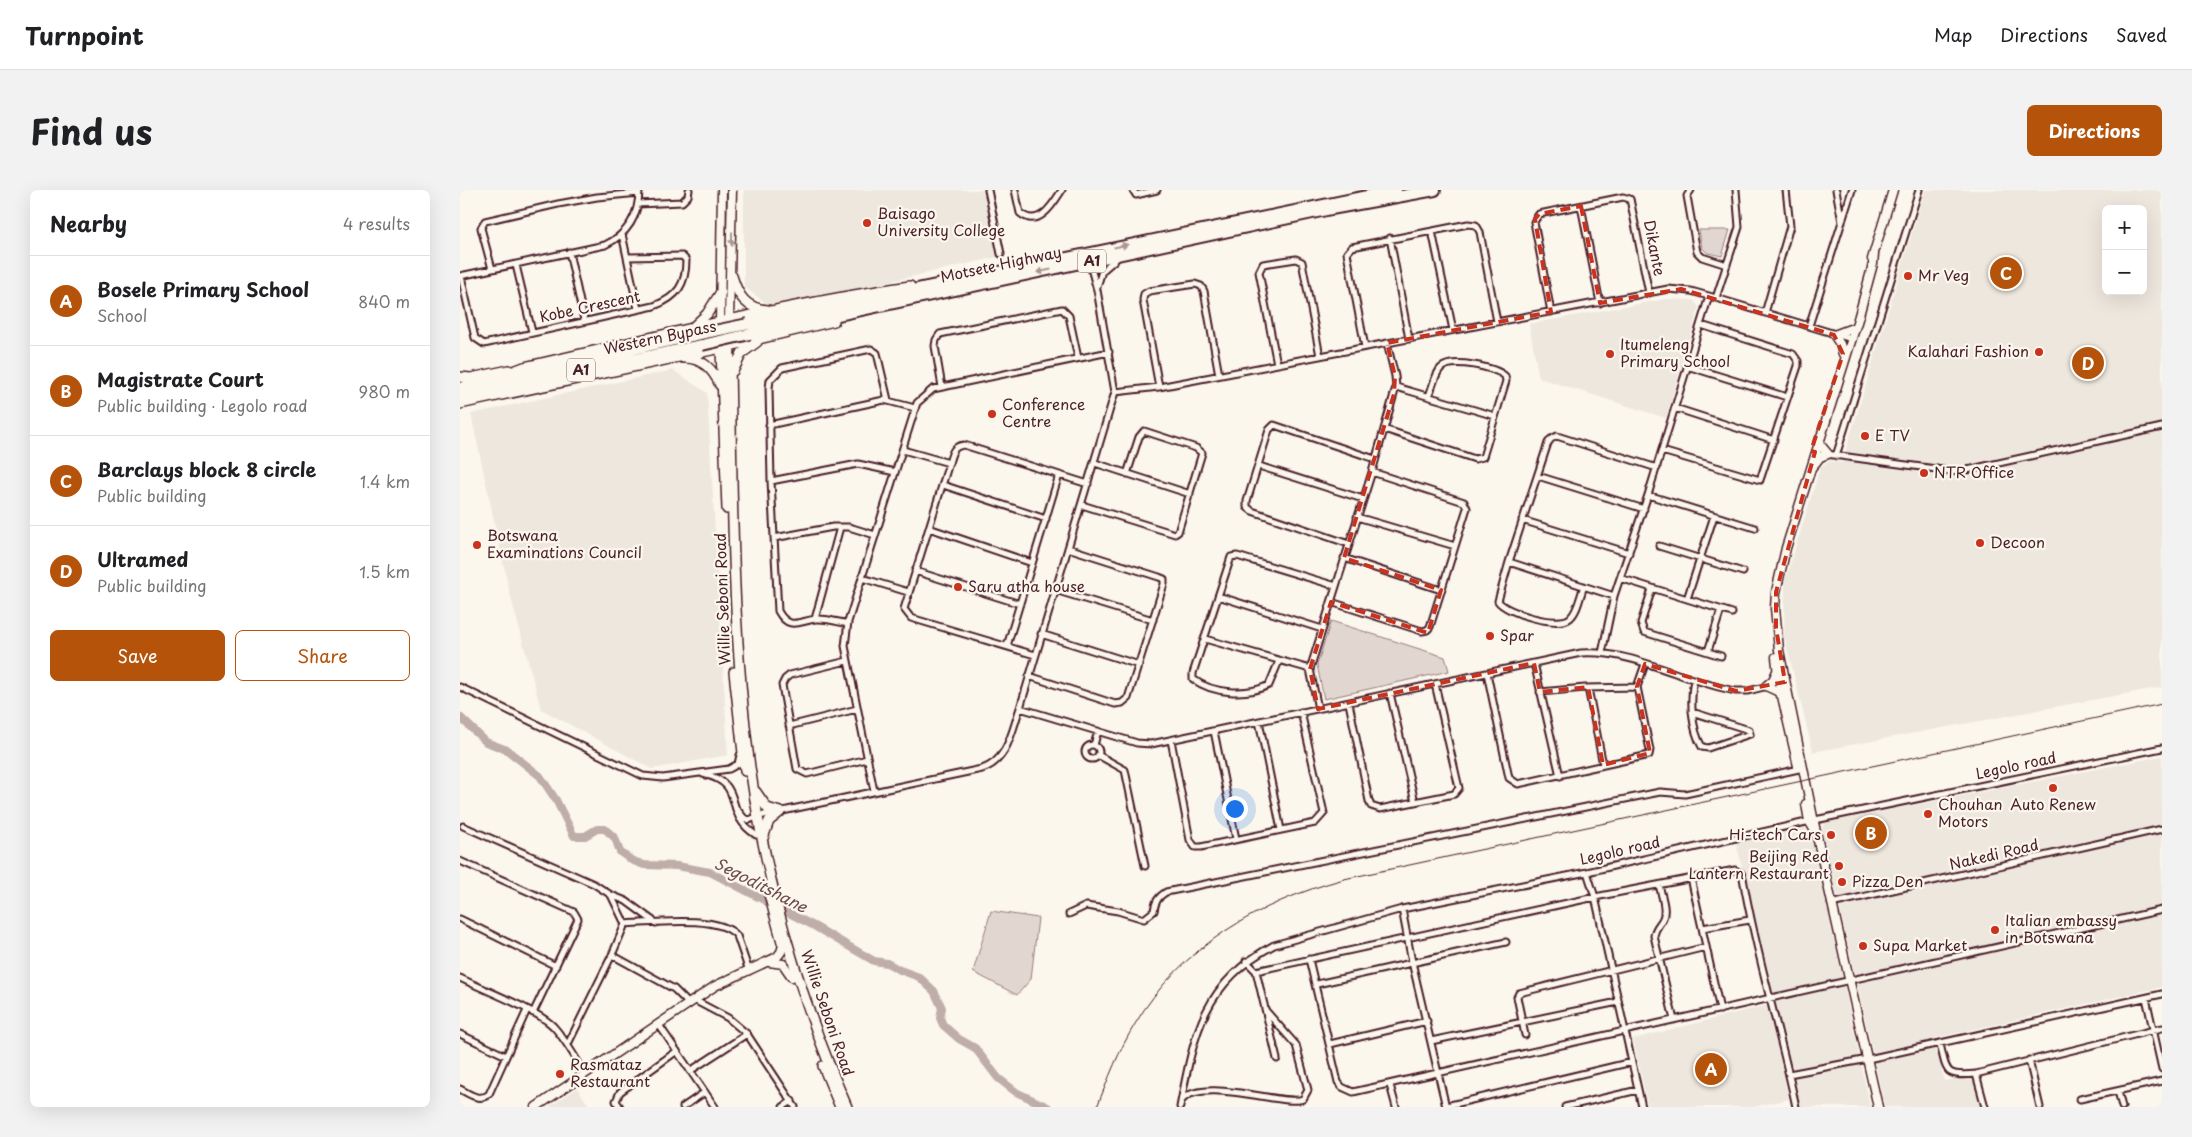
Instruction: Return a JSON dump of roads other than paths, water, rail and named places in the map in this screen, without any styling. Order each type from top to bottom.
[{"type":"highway","name":"Motsete Highway","points":[[749,329],[966,278],[1396,190]]},
{"type":"highway","name":"Motsete Highway","points":[[749,329],[907,300],[1331,209],[1435,190]]},
{"type":"highway","name":"Western Bypass","points":[[460,388],[700,334],[749,329]]},
{"type":"highway","name":"Western Bypass","points":[[460,396],[702,345],[749,329]]},
{"type":"main road","points":[[722,190],[720,292],[725,322]]},
{"type":"main road","points":[[725,322],[732,276],[732,190]]},
{"type":"main road","points":[[1812,821],[1782,682],[1777,669],[1771,611],[1779,564],[1893,190]]},
{"type":"main road","points":[[1874,254],[1874,264],[1818,442],[1813,451],[1810,470],[1779,564],[1776,608],[1782,696],[1816,832],[1878,1107]]},
{"type":"main road","points":[[732,276],[736,291],[745,304],[760,309],[778,310]]},
{"type":"main road","points":[[460,377],[471,378],[524,367],[862,293],[966,278]]},
{"type":"main road","points":[[689,330],[708,314],[720,292]]},
{"type":"main road","points":[[460,404],[726,347],[875,311],[907,300]]},
{"type":"main road","name":"Willie Seboni Road","points":[[725,322],[726,347],[723,392],[735,684],[741,748],[759,837],[781,928],[820,1043],[847,1107]]},
{"type":"main road","points":[[1843,354],[1840,344],[1834,335],[1850,329]]},
{"type":"main road","points":[[731,379],[735,365],[742,353],[752,344],[764,338]]},
{"type":"main road","name":"Willie Seboni Road","points":[[726,347],[731,379],[735,570],[741,682],[756,818]]},
{"type":"main road","points":[[669,359],[687,358],[704,363],[716,376],[723,392]]},
{"type":"main road","points":[[481,383],[524,367]]},
{"type":"main road","points":[[1810,470],[1817,460],[1828,454],[1818,442]]},
{"type":"main road","points":[[1777,669],[1773,680],[1766,686],[1777,691],[1782,696]]},
{"type":"main road","points":[[754,788],[766,808],[780,812]]},
{"type":"main road","points":[[759,837],[767,824],[780,812]]},
{"type":"main road","name":"Willie Seboni Road","points":[[781,928],[783,944],[792,977],[815,1045],[840,1107]]},
{"type":"main road","points":[[536,1107],[716,986],[769,962],[780,954],[783,944]]},
{"type":"main road","points":[[769,962],[783,964],[792,977]]},
{"type":"street","points":[[638,204],[682,202],[688,196],[689,190]]},
{"type":"street","points":[[988,190],[1001,254]]},
{"type":"street","points":[[1015,190],[1020,213],[1029,218],[1037,217],[1047,212],[1062,190]]},
{"type":"street","points":[[1133,190],[1136,195],[1157,190]]},
{"type":"street","points":[[1690,190],[1687,196],[1696,252],[1702,257],[1727,265]]},
{"type":"street","points":[[1716,298],[1740,223],[1736,190]]},
{"type":"street","points":[[1765,313],[1790,226],[1786,190]]},
{"type":"street","points":[[1836,190],[1842,223]]},
{"type":"street","points":[[1809,326],[1852,190]]},
{"type":"street","points":[[1836,456],[1919,190]]},
{"type":"street","points":[[461,276],[605,245],[622,234],[633,219],[638,204],[639,192],[558,204],[485,221],[482,228],[492,269]]},
{"type":"street","name":"Dikante","points":[[1581,206],[1623,197],[1630,199],[1649,292]]},
{"type":"street","points":[[1551,312],[1535,219],[1539,214],[1581,206],[1600,302]]},
{"type":"street","points":[[1365,347],[1347,253],[1352,247],[1390,238],[1473,224],[1479,228],[1497,322]]},
{"type":"street","points":[[1432,231],[1453,330]]},
{"type":"street","points":[[622,234],[638,309]]},
{"type":"street","points":[[1390,238],[1409,339]]},
{"type":"street","points":[[569,252],[584,320]]},
{"type":"street","name":"Kobe Crescent","points":[[461,276],[475,338],[478,342],[484,344],[666,302],[684,282],[686,260],[678,255],[628,257]]},
{"type":"street","points":[[1097,290],[1097,282],[1102,271],[1122,255]]},
{"type":"street","points":[[1277,364],[1259,272],[1263,264],[1296,259],[1302,262],[1320,356]]},
{"type":"street","points":[[736,808],[744,818],[756,818],[982,768],[992,764],[1004,751],[1020,708],[1115,392],[1097,290],[1091,268],[1081,263]]},
{"type":"street","points":[[516,265],[532,332]]},
{"type":"street","points":[[1159,387],[1143,300],[1144,294],[1149,291],[1195,284],[1201,286],[1204,291],[1220,375]]},
{"type":"street","points":[[1115,392],[1159,387],[1649,292],[1682,290],[1709,296],[1849,339]]},
{"type":"street","points":[[1602,653],[1614,596],[1657,468],[1702,325],[1709,296]]},
{"type":"street","points":[[942,387],[935,346],[938,336],[995,323],[1062,309],[1068,316],[1078,358]]},
{"type":"street","points":[[1662,451],[1758,480],[1761,478],[1798,366],[1798,361],[1793,354],[1702,325]]},
{"type":"street","points":[[1318,709],[1310,669],[1372,472],[1396,387],[1396,376],[1388,343]]},
{"type":"street","points":[[848,624],[815,619],[797,624],[789,623],[778,611],[769,425],[770,380],[778,371],[871,349],[877,353],[888,400]]},
{"type":"street","points":[[874,791],[845,646],[848,624],[917,403],[928,392],[942,387],[1109,352]]},
{"type":"street","points":[[1384,429],[1478,460],[1485,454],[1506,381],[1505,376],[1500,372],[1465,363],[1446,365],[1438,372],[1429,396]]},
{"type":"street","points":[[1688,366],[1787,397]]},
{"type":"street","points":[[1396,387],[1495,416]]},
{"type":"street","points":[[769,425],[888,400],[915,408]]},
{"type":"street","points":[[1675,408],[1774,440]]},
{"type":"street","points":[[1349,544],[1249,509],[1246,501],[1259,466],[1269,430],[1274,425],[1375,459]]},
{"type":"street","points":[[1813,451],[1836,456],[1958,472],[2162,427]]},
{"type":"street","points":[[1082,505],[1174,534],[1180,530],[1202,456],[1201,451],[1147,431],[1140,434],[1127,474]]},
{"type":"street","points":[[1584,586],[1574,613],[1564,622],[1551,622],[1505,608],[1498,601],[1522,520],[1548,443],[1557,436],[1657,468]]},
{"type":"street","points":[[1035,655],[911,618],[904,610],[908,592],[943,485],[952,451],[957,446],[964,445],[1088,484]]},
{"type":"street","points":[[903,450],[948,463]]},
{"type":"street","points":[[1095,463],[1190,494]]},
{"type":"street","points":[[771,481],[858,464],[895,472]]},
{"type":"street","points":[[1259,466],[1363,499]]},
{"type":"street","points":[[1331,602],[1425,631],[1430,627],[1467,508],[1464,502],[1372,472]]},
{"type":"street","points":[[1007,646],[1059,475]]},
{"type":"street","points":[[1538,476],[1644,509]]},
{"type":"street","points":[[943,485],[1046,519]]},
{"type":"street","points":[[1648,495],[1755,528]]},
{"type":"street","points":[[1687,599],[1714,516]]},
{"type":"street","points":[[1357,517],[1455,546]]},
{"type":"street","points":[[1522,520],[1628,553]]},
{"type":"street","points":[[774,538],[840,526],[875,535]]},
{"type":"street","points":[[815,619],[840,526]]},
{"type":"street","points":[[929,528],[1032,563]]},
{"type":"street","points":[[1659,546],[1743,572]]},
{"type":"street","points":[[1029,676],[1115,704],[1122,703],[1128,698],[1164,584],[1164,579],[1068,548]]},
{"type":"street","points":[[1279,661],[1272,679],[1268,685],[1261,689],[1237,693],[1203,685],[1193,679],[1193,673],[1229,560],[1234,556],[1336,586]]},
{"type":"street","points":[[1344,558],[1441,590]]},
{"type":"street","points":[[1509,562],[1614,596]]},
{"type":"street","points":[[915,571],[1020,604]]},
{"type":"street","points":[[862,578],[908,592]]},
{"type":"street","points":[[1620,578],[1732,613]]},
{"type":"street","points":[[1652,589],[1641,623],[1642,630],[1722,656]]},
{"type":"street","points":[[1055,590],[1153,620]]},
{"type":"street","points":[[1218,596],[1322,629]]},
{"type":"street","points":[[1708,651],[1721,610]]},
{"type":"street","points":[[1042,634],[1139,664]]},
{"type":"street","points":[[1205,638],[1310,669]]},
{"type":"street","points":[[1020,708],[1145,745],[1581,654],[1602,653],[1736,691],[1748,691],[1782,682]]},
{"type":"street","points":[[847,661],[790,675],[782,685],[797,768],[807,774],[867,759]]},
{"type":"street","points":[[1534,663],[1560,776]]},
{"type":"street","points":[[1487,673],[1509,778],[1518,784],[1649,755],[1650,750],[1637,687],[1646,664]]},
{"type":"street","points":[[1692,712],[1749,730],[1750,734],[1708,748],[1702,747],[1692,712],[1691,695],[1694,679]]},
{"type":"street","points":[[1349,702],[1371,806],[1380,810],[1454,794],[1459,788],[1435,684]]},
{"type":"street","points":[[460,687],[643,776],[654,778],[729,769],[735,766],[739,760],[741,748]]},
{"type":"street","points":[[1540,692],[1588,688],[1637,687]]},
{"type":"street","points":[[1588,688],[1603,765]]},
{"type":"street","points":[[1390,693],[1415,802]]},
{"type":"street","points":[[789,726],[857,709]]},
{"type":"street","points":[[1171,740],[1190,840],[1195,846],[1201,848],[1315,823],[1321,819],[1324,813],[1300,712]]},
{"type":"street","points":[[1259,721],[1281,830]]},
{"type":"street","points":[[1094,745],[1098,731]]},
{"type":"street","points":[[1214,731],[1236,839]]},
{"type":"street","points":[[1094,745],[1098,748],[1098,755]]},
{"type":"street","points":[[1094,745],[1086,748],[1086,754],[1091,758],[1098,755]]},
{"type":"street","name":"Legolo road","points":[[1180,1105],[1199,1025],[1224,982],[1246,961],[1274,945],[1293,938],[1402,909],[1587,872],[1812,821],[2162,748]]},
{"type":"street","points":[[1098,755],[1125,770],[1145,866]]},
{"type":"street","points":[[1069,914],[1086,906],[1118,911],[1144,919],[1154,911],[1155,903],[1166,892],[1660,792],[1685,794],[1799,770]]},
{"type":"street","points":[[698,773],[716,777],[727,784],[740,822],[759,837]]},
{"type":"street","points":[[463,826],[594,884],[626,901],[656,923]]},
{"type":"street","name":"Nakedi Road","points":[[1832,904],[2162,829]]},
{"type":"street","points":[[460,861],[574,912],[578,919],[556,966],[506,1056],[489,1094],[485,1098],[479,1098],[460,1089]]},
{"type":"street","points":[[1256,971],[1595,897],[1691,878],[1738,871],[1743,878],[1750,920],[1796,1107]]},
{"type":"street","points":[[1587,872],[1595,897],[1642,1107]]},
{"type":"street","points":[[1691,878],[1720,1010]]},
{"type":"street","points":[[1659,884],[1665,913],[1655,930],[1658,959],[1674,1020]]},
{"type":"street","points":[[568,1044],[612,955],[625,924],[610,894]]},
{"type":"street","points":[[1402,909],[1412,962],[1446,1107],[1632,1062]]},
{"type":"street","points":[[1309,958],[1317,984],[1338,1082],[1342,1087],[1353,1092],[2162,910]]},
{"type":"street","points":[[460,919],[556,966]]},
{"type":"street","points":[[1702,928],[1750,920]]},
{"type":"street","points":[[625,924],[711,922],[728,928],[734,931],[740,941],[749,971]]},
{"type":"street","points":[[1317,984],[1506,942]]},
{"type":"street","points":[[1525,1035],[1517,997],[1519,993],[1706,946]]},
{"type":"street","points":[[612,955],[674,988],[691,1002],[728,1018],[748,1034],[795,1107]]},
{"type":"street","points":[[1246,961],[1256,971],[1278,1059]]},
{"type":"street","points":[[460,978],[551,1024],[568,1044],[585,1074]]},
{"type":"street","points":[[1789,1074],[1940,1044],[2162,994]]},
{"type":"street","points":[[2146,998],[2162,1069]]},
{"type":"street","points":[[1431,1041],[1618,1002]]},
{"type":"street","points":[[1180,1105],[1185,1097],[1205,1092],[1243,1094],[1295,1102],[1303,1099],[1308,1090],[1296,1045],[1266,1011]]},
{"type":"street","points":[[1330,1044],[1427,1021]]},
{"type":"street","points":[[659,1025],[715,1107]]},
{"type":"street","points":[[1940,1044],[1946,1068],[1950,1073],[1957,1076],[1976,1074],[2162,1028]]},
{"type":"street","points":[[460,1034],[506,1056]]},
{"type":"street","points":[[690,1070],[748,1034]]},
{"type":"street","points":[[620,1107],[616,1101],[620,1092],[677,1051]]},
{"type":"street","points":[[2029,1060],[2040,1107]]},
{"type":"street","points":[[1976,1074],[1984,1107]]},
{"type":"street","points":[[2080,1099],[2162,1081]]},
{"type":"street","points":[[1390,1085],[1396,1107]]},
{"type":"street","points":[[1565,1107],[1638,1090]]},
{"type":"street","points":[[2118,1091],[2122,1107]]},
{"type":"street","points":[[682,1107],[705,1092]]},
{"type":"street","points":[[782,1107],[792,1101]]},
{"type":"waterway","name":"Segoditshane","points":[[460,717],[486,742],[507,750],[540,776],[556,800],[574,836],[585,836],[597,829],[605,829],[615,838],[620,852],[631,860],[644,865],[677,866],[710,872],[814,926],[874,961],[887,963],[919,977],[934,991],[942,1008],[940,1018],[943,1025],[959,1039],[975,1048],[998,1078],[1016,1092],[1048,1107]]},
{"type":"railway","points":[[1097,1107],[1129,1034],[1154,997],[1175,972],[1199,950],[1225,931],[1282,901],[1313,889],[1344,879],[2162,704]]},
{"type":"place","name":"Baisago University College","points":[[867,223]]},
{"type":"place","name":"Barclays block 8 circle","points":[[2006,273]]},
{"type":"place","name":"Mr Veg","points":[[1908,276]]},
{"type":"place","name":"Kalahari Fashion","points":[[2039,352]]},
{"type":"place","name":"Itumeleng Primary School","points":[[1610,354]]},
{"type":"place","name":"Ultramed","points":[[2088,363]]},
{"type":"place","name":"Conference Centre","points":[[992,414]]},
{"type":"place","name":"E TV","points":[[1865,436]]},
{"type":"place","name":"NTR Office","points":[[1924,473]]},
{"type":"place","name":"Decoon","points":[[1980,543]]},
{"type":"place","name":"Botswana Examinations Council","points":[[477,545]]},
{"type":"place","name":"Saru atha house","points":[[958,587]]},
{"type":"place","name":"Spar","points":[[1490,636]]},
{"type":"place","name":"Auto Renew","points":[[2053,788]]},
{"type":"place","name":"Chouhan Motors","points":[[1928,814]]},
{"type":"place","name":"Magistrate Court","points":[[1871,833]]},
{"type":"place","name":"Hi-tech Cars","points":[[1831,835]]},
{"type":"place","name":"Beijing Red Lantern Restaurant","points":[[1839,866]]},
{"type":"place","name":"Pizza Den","points":[[1842,882]]},
{"type":"place","name":"Italian embassy in Botswana","points":[[1995,930]]},
{"type":"place","name":"Supa Market","points":[[1863,946]]},
{"type":"place","name":"Bosele Primary School","points":[[1711,1069]]},
{"type":"place","name":"Rasmataz Restaurant","points":[[560,1074]]}]
